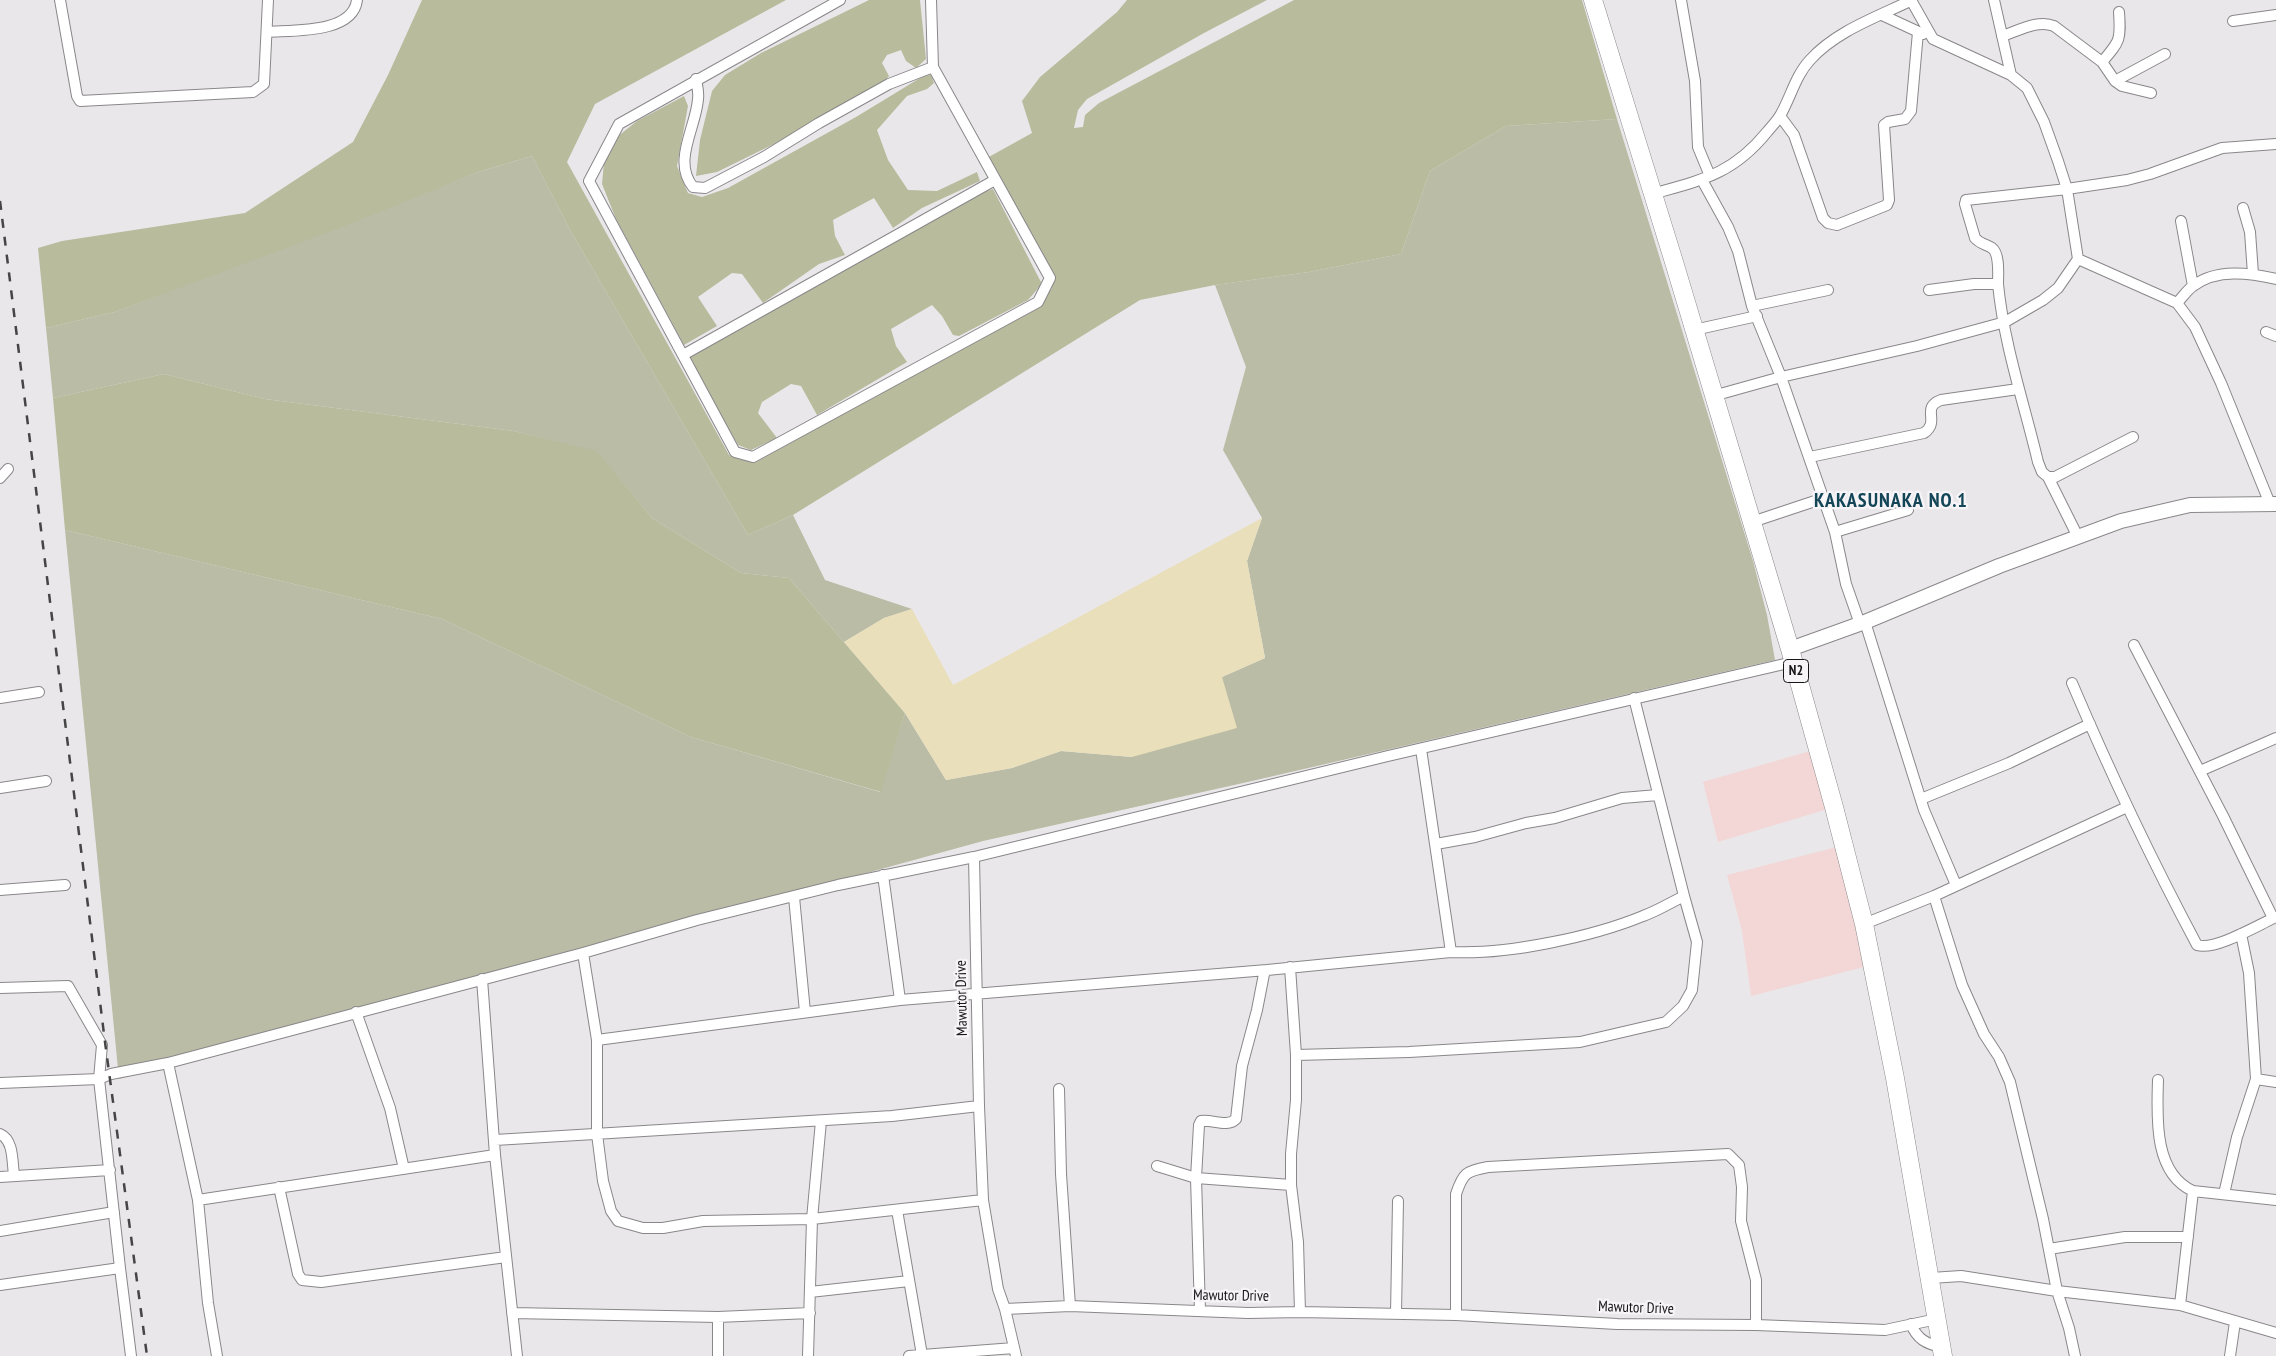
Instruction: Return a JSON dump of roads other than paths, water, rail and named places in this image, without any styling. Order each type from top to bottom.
[{"type":"highway","name":"N2","points":[[1592,0],[1752,522],[1832,798],[1864,924],[1895,1078],[1943,1351]]},
{"type":"street","points":[[60,0],[76,96],[80,102],[253,92],[264,84],[268,0]]},
{"type":"street","points":[[266,32],[320,29],[331,26],[353,12],[357,0]]},
{"type":"street","points":[[840,0],[619,124],[589,181],[735,452],[753,457],[1038,302],[1050,278],[933,67],[931,0]]},
{"type":"street","points":[[1681,0],[1695,81],[1698,147],[1706,178],[1738,251],[1752,306],[1781,377],[1824,498],[1835,532],[1846,584],[1862,623],[1921,799],[1956,885]]},
{"type":"street","points":[[1994,0],[2011,75]]},
{"type":"street","points":[[1652,194],[1706,178],[1724,170],[1751,152],[1780,116],[1800,73],[1810,60],[1840,35],[1907,1],[1933,39]]},
{"type":"street","points":[[2102,62],[2118,44],[2120,32],[2119,12]]},
{"type":"street","points":[[1713,396],[1781,377],[1917,346],[2005,322],[2043,300],[2058,288],[2078,259],[2067,189],[2044,122],[2035,100],[2027,88],[2011,75],[1882,15]]},
{"type":"street","points":[[2234,21],[2276,16]]},
{"type":"street","points":[[2002,36],[2037,24],[2047,23],[2054,26],[2102,62],[2115,81],[2132,90],[2151,93]]},
{"type":"street","points":[[1780,116],[1794,135],[1823,218],[1828,224],[1837,225],[1887,205],[1890,200],[1884,125],[1888,122],[1905,119],[1911,111],[1918,32]]},
{"type":"street","points":[[2115,81],[2165,54]]},
{"type":"street","points":[[696,80],[698,98],[683,166],[687,179],[693,187],[705,188],[889,84],[933,67]]},
{"type":"street","points":[[2078,537],[2048,477],[2042,472],[2038,462],[2018,389],[1998,284],[1996,254],[1992,248],[1978,242],[1974,238],[1965,204],[1966,200],[2067,189],[2150,174],[2222,148],[2276,144]]},
{"type":"street","points":[[683,355],[995,180]]},
{"type":"street","points":[[2243,208],[2250,232],[2253,274]]},
{"type":"street","points":[[2181,221],[2193,286]]},
{"type":"street","points":[[0,1083],[99,1079],[111,1074],[168,1063],[583,953],[697,920],[883,875],[974,857],[1634,698],[1792,655],[1862,623],[1999,566],[2121,521],[2190,505],[2273,504],[2195,327],[2178,303],[2078,259]]},
{"type":"street","points":[[2178,303],[2193,286],[2225,274],[2253,274],[2276,280]]},
{"type":"street","points":[[1929,290],[1974,284],[1998,284]]},
{"type":"street","points":[[1752,306],[1828,290]]},
{"type":"street","points":[[1694,330],[1757,316]]},
{"type":"street","points":[[1810,457],[1924,433],[1930,429],[1932,421],[1930,408],[1933,403],[1941,400],[2018,389]]},
{"type":"street","points":[[2048,477],[2055,477],[2133,437]]},
{"type":"street","points":[[0,478],[8,469]]},
{"type":"street","points":[[1752,522],[1824,498]]},
{"type":"street","points":[[1835,532],[1908,510]]},
{"type":"street","points":[[2072,683],[2161,879],[2196,945],[2208,946],[2241,934],[2275,918],[2134,645]]},
{"type":"street","points":[[0,698],[40,692]]},
{"type":"street","points":[[1296,1055],[1395,1052],[1580,1042],[1666,1022],[1683,1006],[1692,990],[1697,942],[1634,698]]},
{"type":"street","points":[[1921,799],[2009,763],[2090,724]]},
{"type":"street","points":[[2200,771],[2276,738]]},
{"type":"street","points":[[1421,749],[1451,952]]},
{"type":"street","points":[[0,788],[46,781]]},
{"type":"street","points":[[1436,844],[1556,818],[1622,798],[1658,795]]},
{"type":"street","points":[[1864,924],[1934,896],[2127,807]]},
{"type":"street","name":"Mawutor Drive","points":[[974,857],[979,1106],[983,1200],[998,1288],[1005,1309],[1070,1306],[1248,1313],[1456,1315],[1617,1324],[1756,1325],[1885,1330],[1937,1319]]},
{"type":"street","points":[[883,875],[900,1000]]},
{"type":"street","points":[[0,890],[65,886]]},
{"type":"street","points":[[597,1040],[900,1000],[1267,970],[1451,952],[1470,953],[1501,950],[1574,937],[1644,916],[1684,896]]},
{"type":"street","points":[[1934,896],[1962,985],[1984,1034],[1999,1057],[2010,1082],[2057,1291],[2069,1328],[2075,1356]]},
{"type":"street","points":[[794,897],[805,1012]]},
{"type":"street","points":[[2224,1194],[2242,1121],[2256,1079],[2249,973],[2241,934]]},
{"type":"street","points":[[583,953],[597,1040],[597,1134],[603,1181],[611,1211],[618,1221],[643,1228],[663,1228],[703,1220],[812,1219],[983,1200]]},
{"type":"street","points":[[1290,967],[1296,1055],[1296,1100],[1291,1154],[1291,1185],[1298,1242],[1300,1312]]},
{"type":"street","points":[[1200,1311],[1196,1178],[1199,1125],[1201,1121],[1207,1120],[1226,1124],[1236,1119],[1242,1066],[1257,1010],[1264,974],[1267,970]]},
{"type":"street","points":[[482,979],[496,1155],[517,1356]]},
{"type":"street","points":[[0,988],[68,986],[102,1045],[99,1079],[131,1356]]},
{"type":"street","points":[[356,1012],[390,1108],[404,1169]]},
{"type":"street","points":[[168,1063],[198,1200],[208,1303],[217,1356]]},
{"type":"street","points":[[2256,1079],[2276,1082]]},
{"type":"street","points":[[2158,1080],[2159,1142],[2167,1162],[2182,1186],[2192,1191],[2276,1200]]},
{"type":"street","points":[[1059,1089],[1061,1174],[1070,1306]]},
{"type":"street","points":[[495,1140],[721,1125],[821,1121],[892,1116],[979,1106]]},
{"type":"street","points":[[808,1356],[812,1219],[821,1121]]},
{"type":"street","points":[[0,1134],[7,1139],[10,1145],[14,1176]]},
{"type":"street","points":[[1456,1315],[1456,1194],[1461,1179],[1466,1173],[1488,1167],[1728,1154],[1739,1165],[1742,1187],[1741,1221],[1756,1280],[1756,1325]]},
{"type":"street","points":[[198,1200],[496,1155]]},
{"type":"street","points":[[1157,1166],[1196,1178],[1291,1185]]},
{"type":"street","points":[[0,1177],[110,1170]]},
{"type":"street","points":[[279,1187],[298,1274],[302,1280],[321,1282],[506,1257]]},
{"type":"street","points":[[2180,1305],[2192,1191]]},
{"type":"street","points":[[1396,1314],[1398,1201]]},
{"type":"street","points":[[897,1210],[922,1355]]},
{"type":"street","points":[[0,1231],[114,1212]]},
{"type":"street","points":[[2049,1249],[2125,1237],[2188,1237]]},
{"type":"street","points":[[0,1285],[120,1268]]},
{"type":"street","points":[[1931,1278],[1961,1276],[2057,1291],[2180,1305],[2276,1332]]},
{"type":"street","points":[[810,1292],[909,1280]]},
{"type":"street","points":[[909,1356],[1015,1352],[1005,1309]]},
{"type":"street","points":[[512,1313],[718,1317],[810,1313]]},
{"type":"street","points":[[718,1317],[718,1356]]},
{"type":"street","points":[[2230,1356],[2235,1322]]},
{"type":"street","points":[[1911,1324],[1919,1338],[1925,1343],[1943,1351]]},
{"type":"railway","points":[[0,201],[105,1042],[147,1356]]},
{"type":"district","name":"KAKASUNAKA NO.1","points":[[1891,501]]}]
